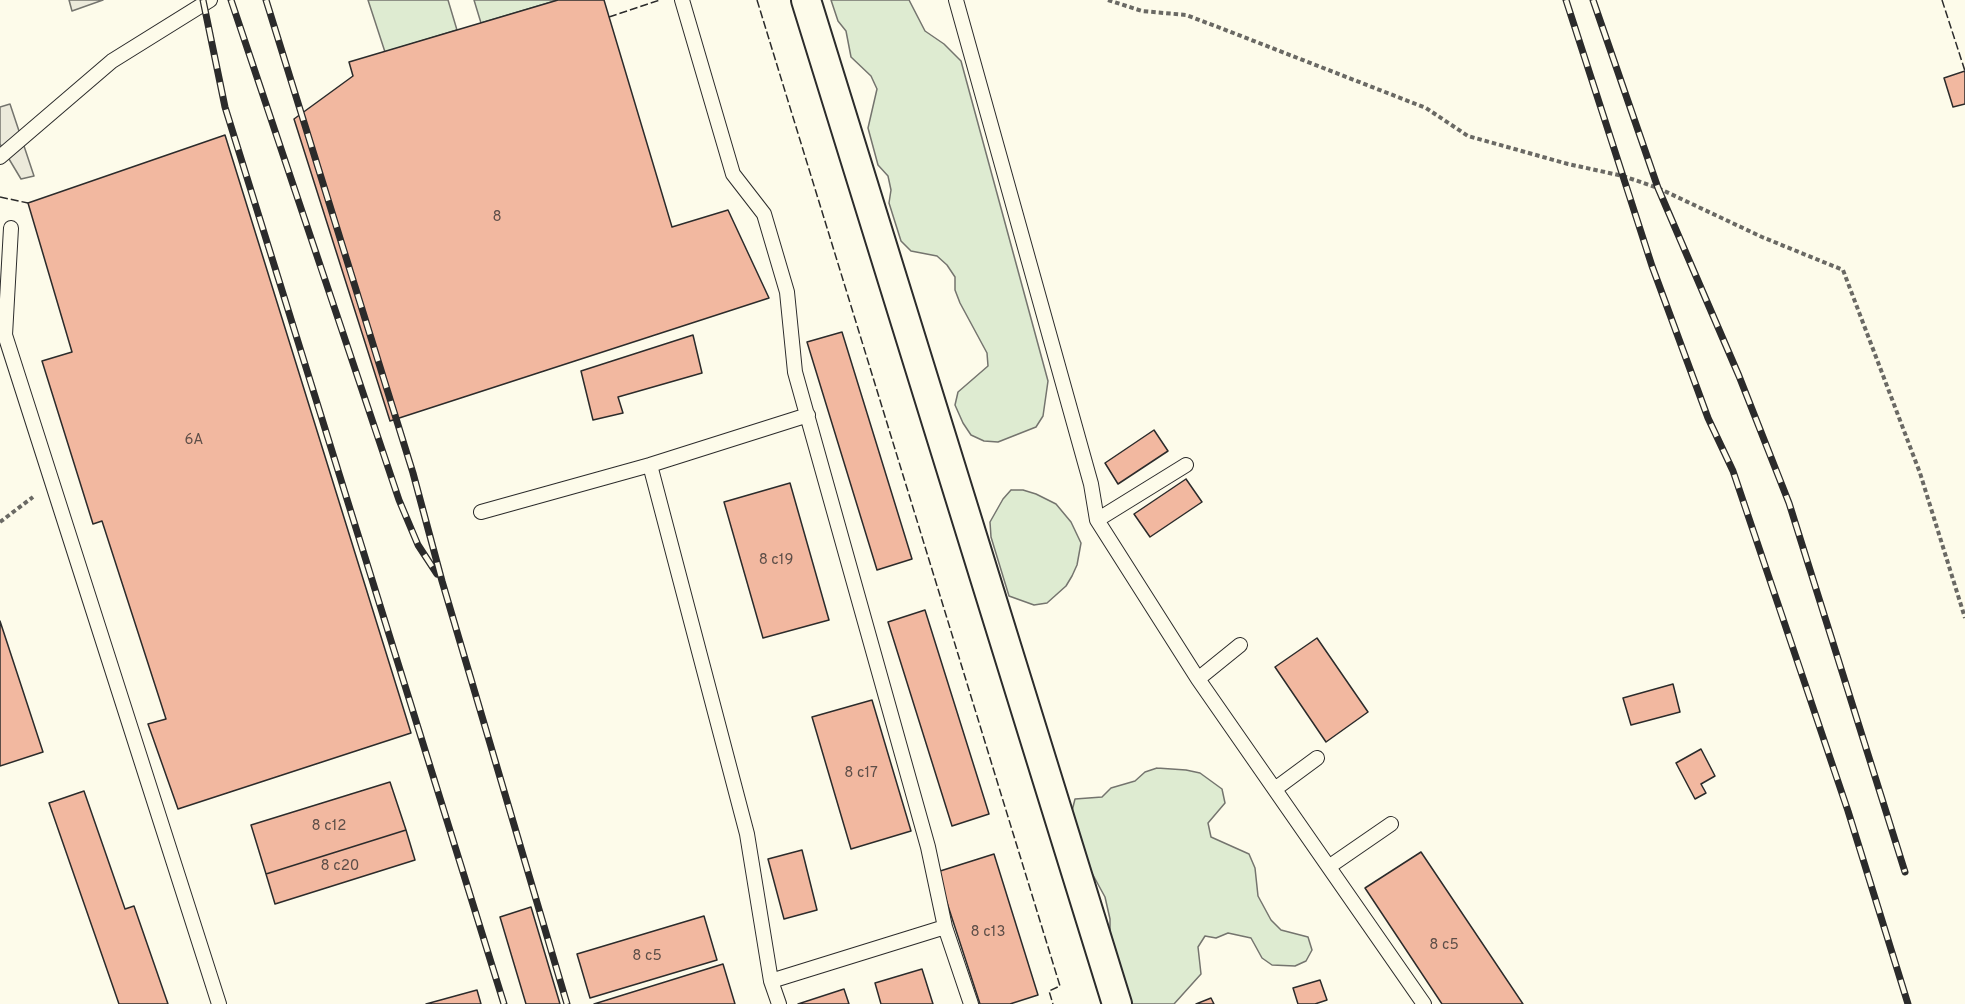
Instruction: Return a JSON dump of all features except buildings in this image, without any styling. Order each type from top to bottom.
[{"type":"street","points":[[806,0],[1117,1004]]},
{"type":"lane","points":[[0,157],[112,62],[210,0]]},
{"type":"lane","points":[[682,0],[733,174],[764,214],[787,292],[795,372],[928,847],[945,927],[972,1004]]},
{"type":"lane","points":[[956,0],[1091,484],[1097,520],[1198,679],[1424,1004]]},
{"type":"lane","points":[[11,228],[5,336],[219,1004]]},
{"type":"lane","points":[[481,512],[651,465],[808,415]]},
{"type":"lane","points":[[651,465],[747,834],[771,981],[779,1004]]},
{"type":"lane","points":[[1097,520],[1186,465]]},
{"type":"lane","points":[[1198,679],[1240,645]]},
{"type":"lane","points":[[1275,789],[1317,758]]},
{"type":"lane","points":[[1330,866],[1391,824]]},
{"type":"lane","points":[[771,981],[945,927]]},
{"type":"path","points":[[1108,0],[1142,11],[1186,15],[1218,27],[1426,108],[1468,136],[1641,182],[1762,237],[1843,270],[1920,473],[1965,618]]},
{"type":"path","points":[[0,522],[52,482]]},
{"type":"green space","points":[[368,0],[448,0],[457,30],[385,52]]},
{"type":"green space","points":[[474,0],[558,0],[481,23]]},
{"type":"green space","points":[[831,0],[909,0],[925,31],[944,44],[961,61],[1048,381],[1043,416],[1036,427],[998,442],[984,441],[971,435],[963,423],[955,405],[958,392],[988,366],[987,353],[960,303],[955,290],[955,277],[947,265],[937,256],[911,251],[901,241],[889,203],[891,190],[888,176],[878,165],[868,128],[877,89],[871,76],[851,57],[846,31],[838,21]]},
{"type":"green space","points":[[1011,490],[1023,490],[1036,494],[1056,504],[1071,522],[1081,543],[1077,565],[1072,576],[1066,586],[1047,603],[1034,605],[1009,596],[991,537],[990,522]]},
{"type":"green space","points":[[1157,768],[1200,773],[1222,789],[1225,803],[1208,823],[1211,837],[1249,854],[1255,868],[1258,896],[1271,920],[1281,930],[1308,937],[1312,950],[1306,961],[1295,966],[1272,965],[1262,958],[1251,938],[1228,933],[1216,938],[1205,936],[1198,947],[1201,974],[1174,1004],[1129,1004],[1113,953],[1110,919],[1105,897],[1082,855],[1071,822],[1072,811],[1075,799],[1102,797],[1111,788],[1135,781],[1145,772]]},
{"type":"shaded area","points":[[69,0],[103,0],[72,11]]},
{"type":"shaded area","points":[[10,104],[34,176],[21,179],[0,144],[0,107]]},
{"type":"railway","points":[[203,0],[225,107],[504,1004]]},
{"type":"railway","points":[[231,0],[399,500],[418,545],[437,574]]},
{"type":"railway","points":[[266,0],[413,473],[442,581],[567,1004]]},
{"type":"railway","points":[[1566,0],[1652,266],[1708,418],[1733,471],[1848,811],[1908,1004]]},
{"type":"railway","points":[[1593,0],[1658,188],[1739,376],[1789,503],[1905,872]]},
{"type":"fence","points":[[609,17],[660,0]]},
{"type":"fence","points":[[757,0],[1060,986],[1049,991],[1053,1004]]},
{"type":"fence","points":[[1942,0],[1965,71]]},
{"type":"fence","points":[[0,197],[28,203]]}]
